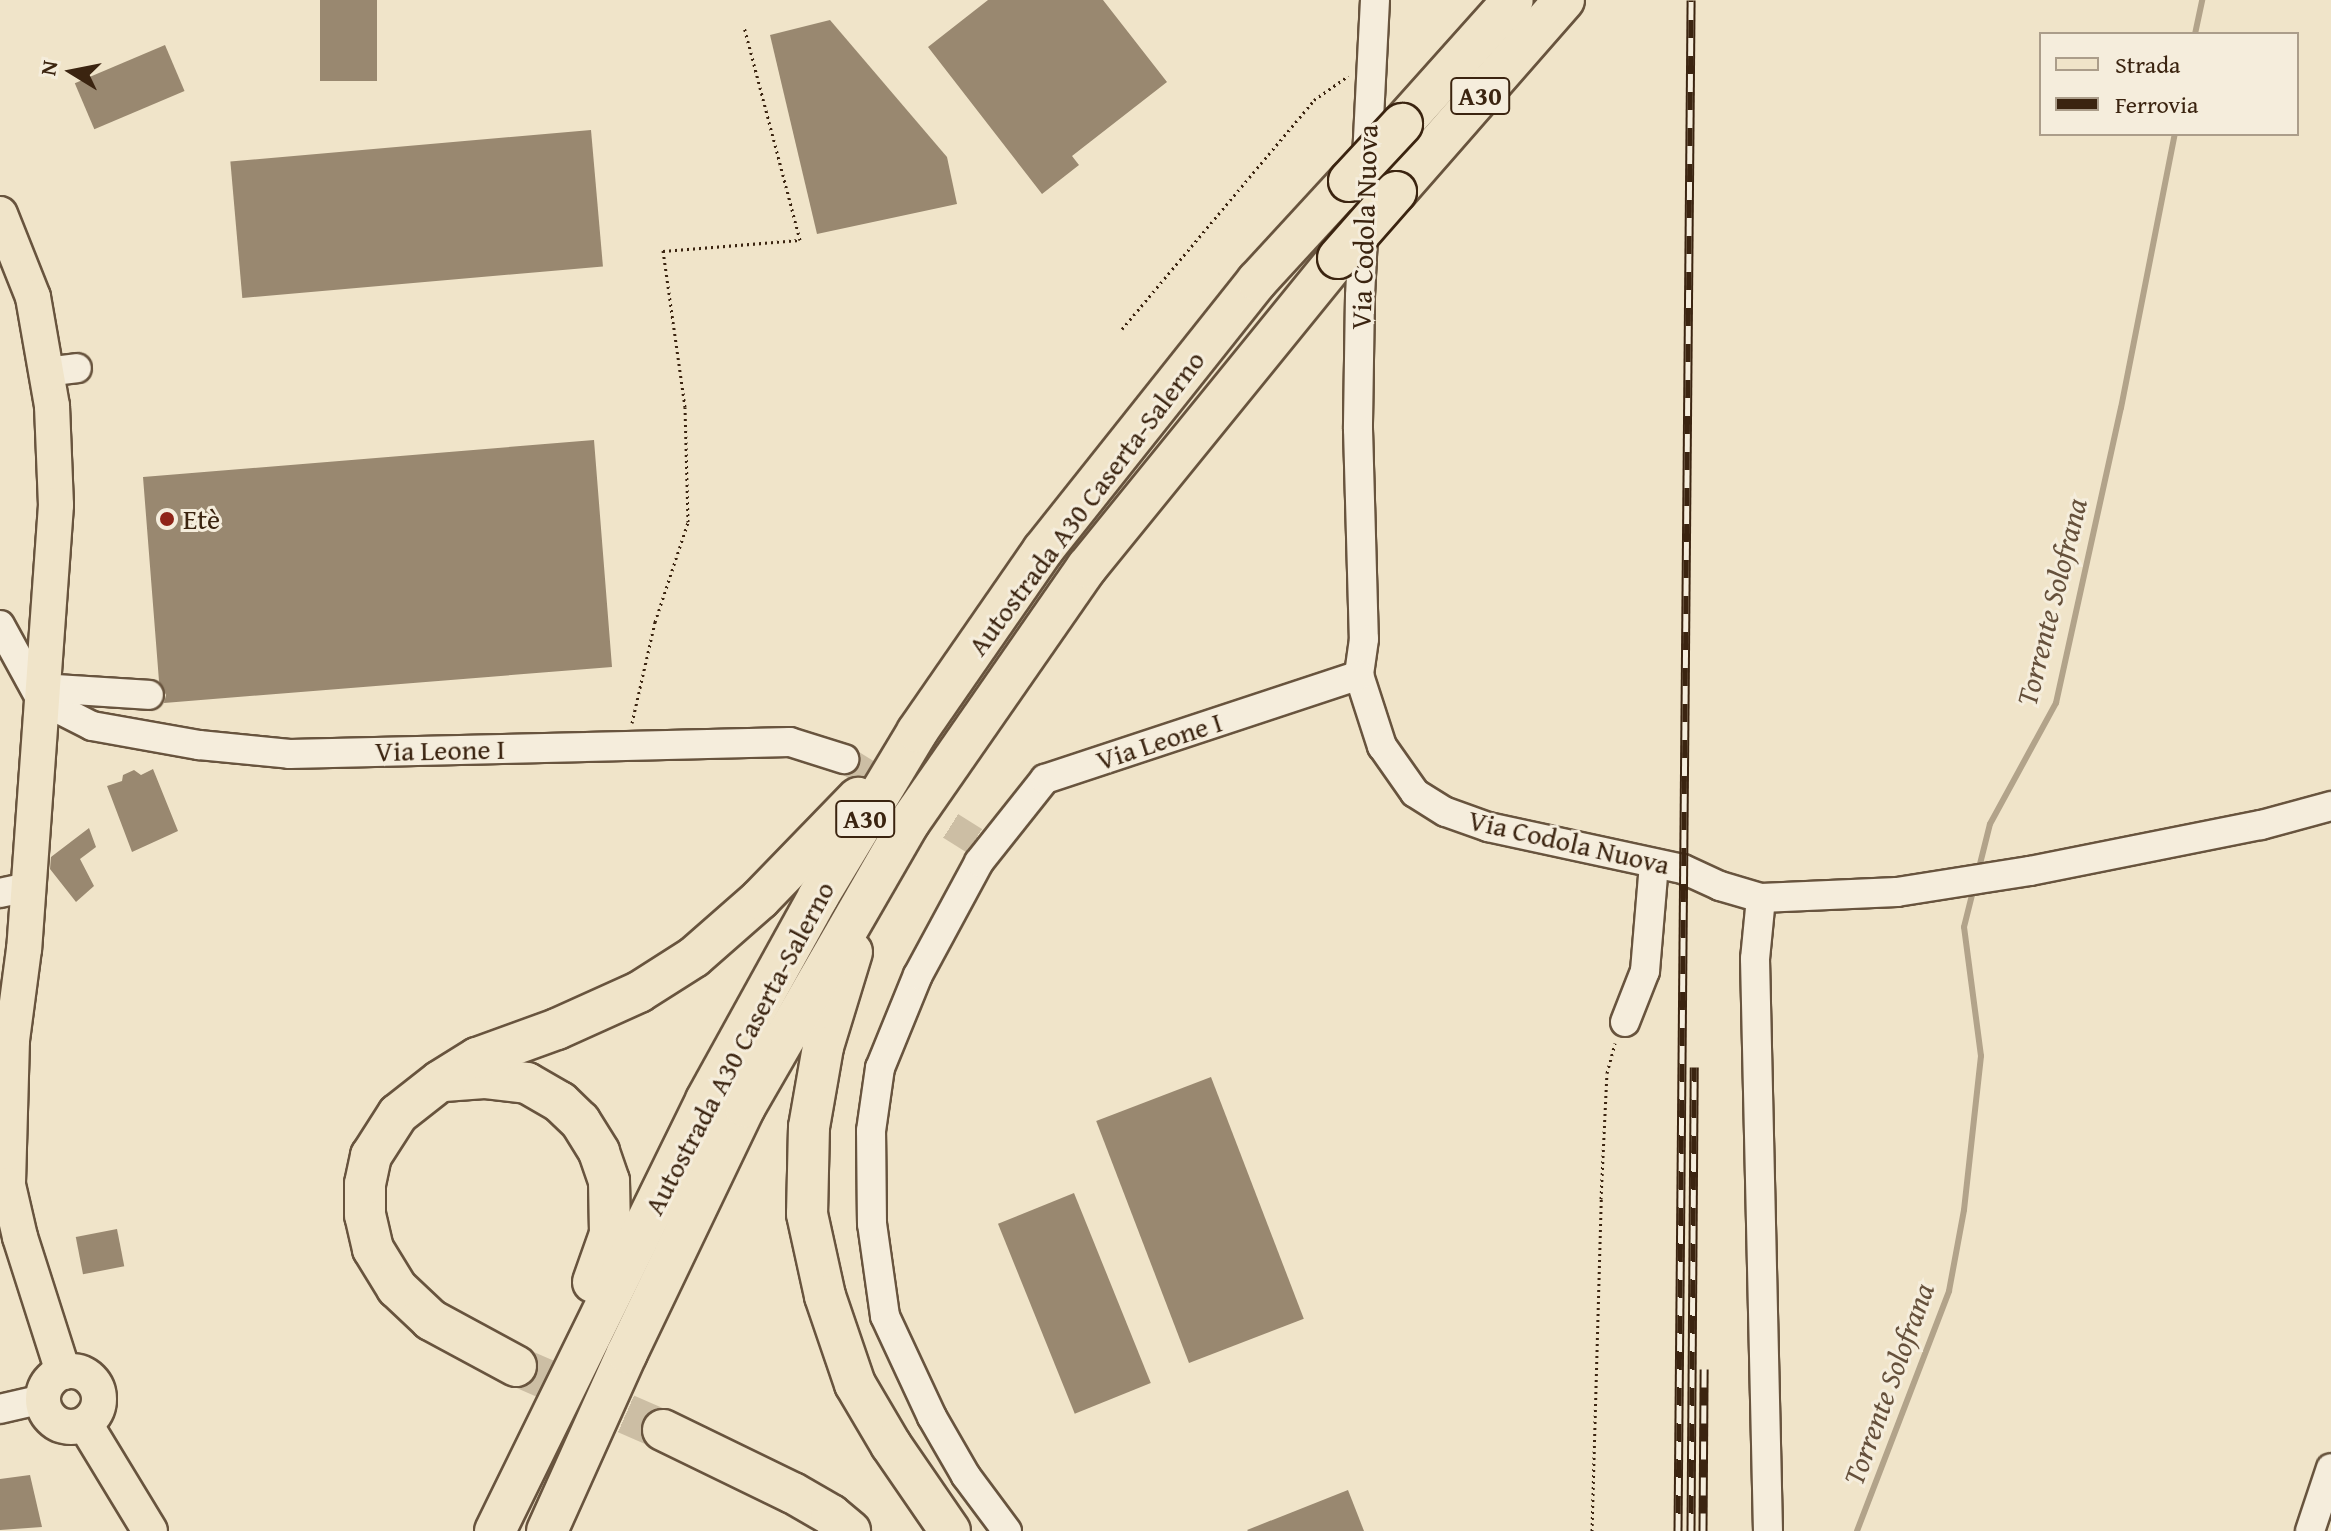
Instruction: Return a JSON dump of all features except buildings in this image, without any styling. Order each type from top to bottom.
[{"type":"highway","name":"Autostrada A30 Caserta-Salerno","points":[[495,1531],[706,1100],[818,897],[917,732],[1043,550],[1257,281],[1513,0]]},
{"type":"highway","name":"Autostrada A30 Caserta-Salerno","points":[[547,1531],[627,1353],[745,1107],[909,823],[1087,567],[1338,258],[1564,0]]},
{"type":"highway","points":[[516,1366],[431,1320],[397,1288],[373,1249],[365,1215],[365,1184],[371,1156],[398,1114],[440,1081],[477,1058],[557,1029],[639,992],[694,957],[832,827],[917,732]]},
{"type":"highway","points":[[909,823],[853,948],[823,1047],[809,1127],[807,1214],[825,1296],[855,1384],[891,1445],[950,1531]]},
{"type":"highway","points":[[440,1081],[484,1078],[527,1083],[560,1102],[580,1121],[599,1152],[609,1181],[610,1234],[531,1454]]},
{"type":"highway","points":[[663,1430],[793,1493],[831,1515],[850,1531]]},
{"type":"main road","points":[[0,214],[61,370],[52,406],[56,505],[42,694],[14,890],[8,1185],[20,1237],[63,1372]]},
{"type":"main road","points":[[63,1372],[82,1373],[90,1377],[99,1393],[97,1411],[85,1424],[60,1425],[48,1415],[43,1399],[47,1385],[63,1372]]},
{"type":"main road","points":[[85,1424],[150,1531]]},
{"type":"street","name":"Via Codola Nuova","points":[[1375,0],[1359,370],[1364,639],[1359,675],[1382,746],[1415,793],[1446,812],[1488,827],[1683,869],[1720,886],[1761,898],[1897,892],[2030,871],[2261,825],[2331,806]]},
{"type":"street","points":[[0,625],[42,694],[149,695]]},
{"type":"street","name":"Via Leone I","points":[[1007,1531],[966,1476],[932,1417],[885,1316],[872,1224],[871,1131],[880,1068],[918,975],[989,850],[1045,779],[1359,675]]},
{"type":"street","name":"Via Leone I","points":[[42,694],[92,726],[199,745],[290,754],[790,742],[844,759]]},
{"type":"street","points":[[1625,1022],[1645,971],[1654,863]]},
{"type":"street","points":[[1761,898],[1755,959],[1768,1531]]},
{"type":"street","points":[[0,1409],[43,1399]]},
{"type":"street","points":[[2310,1531],[2331,1468]]},
{"type":"path","points":[[627,747],[655,622],[688,522],[685,407],[663,251],[800,240],[744,26]]},
{"type":"path","points":[[1122,329],[1314,100],[1348,76],[1371,68]]},
{"type":"path","points":[[1592,1531],[1607,1073],[1625,1022]]},
{"type":"waterway","name":"Torrente Solofrana","points":[[2195,32],[2202,0]]},
{"type":"waterway","name":"Torrente Solofrana","points":[[1978,872],[1990,824],[2056,703],[2121,408],[2175,136]]},
{"type":"waterway","name":"Torrente Solofrana","points":[[1857,1531],[1949,1291],[1964,1210],[1981,1056],[1964,927],[1974,887]]},
{"type":"tunnel","points":[[844,759],[989,850]]},
{"type":"tunnel","points":[[516,1366],[663,1430]]},
{"type":"railway","points":[[1678,1531],[1691,0]]},
{"type":"railway","points":[[1691,1531],[1694,1067]]},
{"type":"railway","points":[[1703,1531],[1704,1369]]},
{"type":"place","name":"Etè","points":[[167,519]]}]
